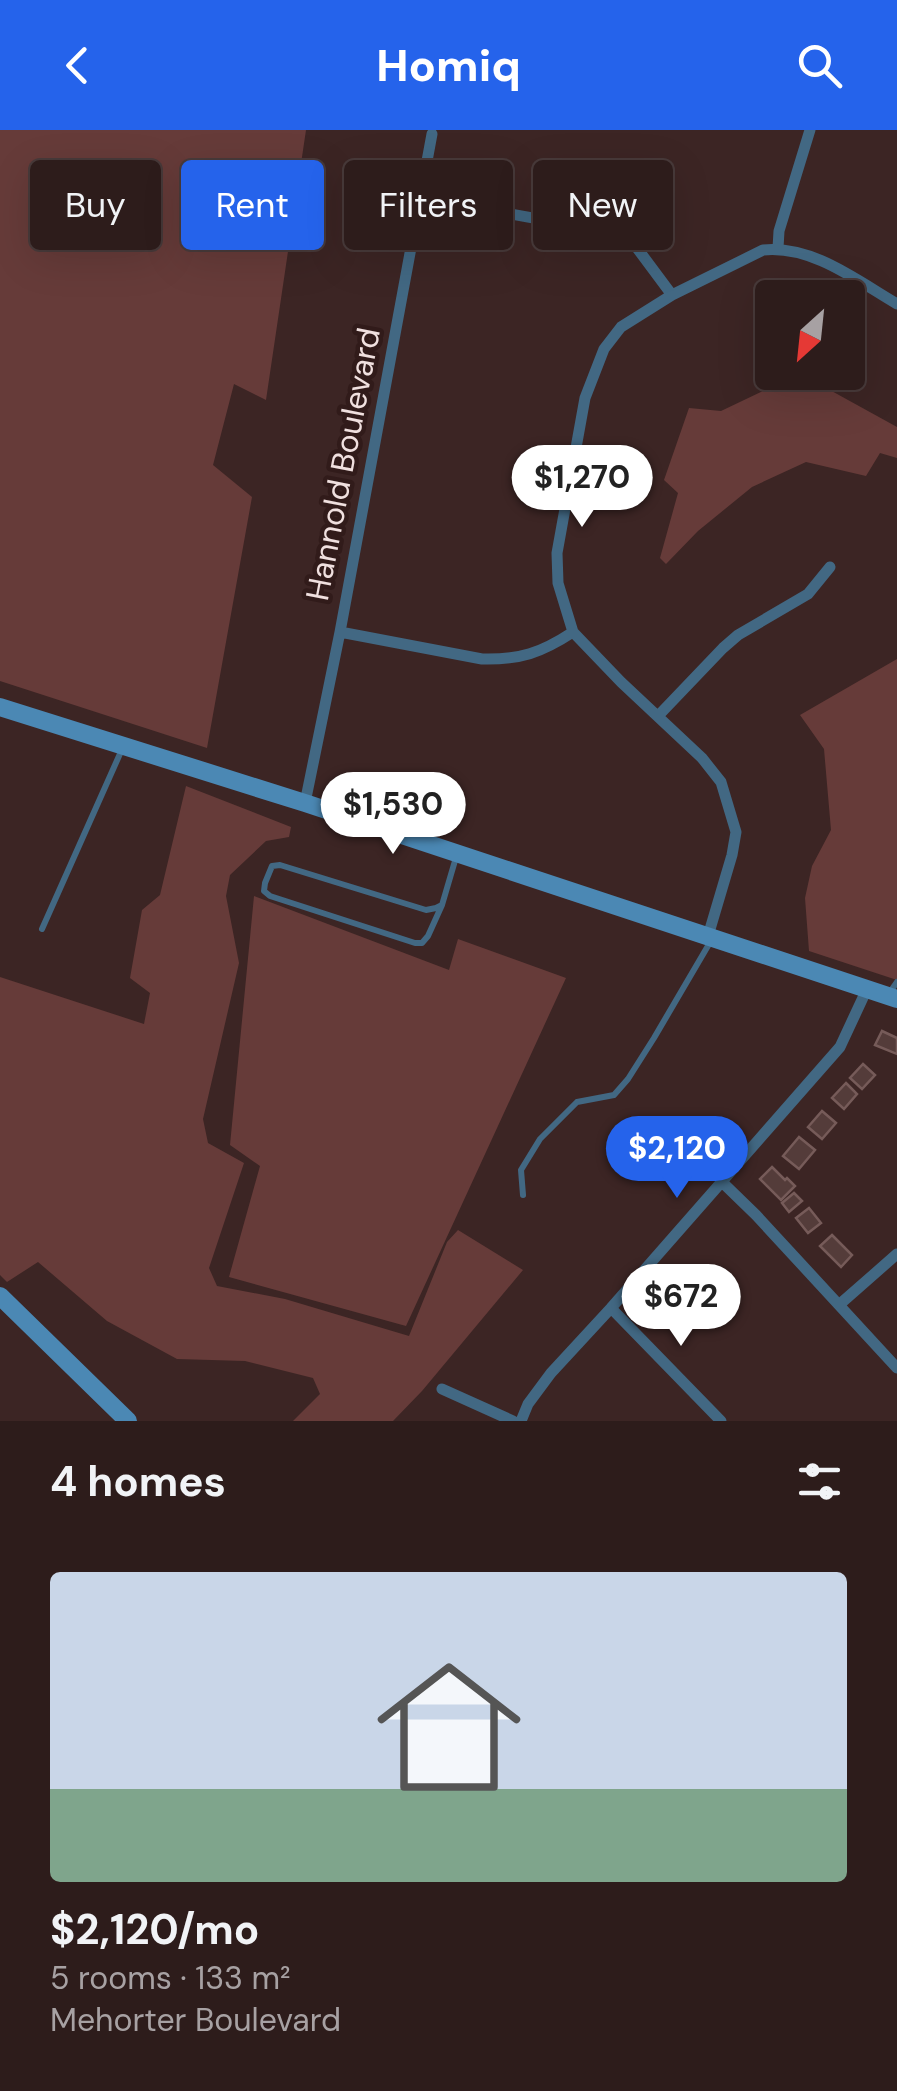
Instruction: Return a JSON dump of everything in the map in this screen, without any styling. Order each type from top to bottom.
[{"type":"street","points":[[778,248],[779,231],[810,130]]},
{"type":"street","name":"Hannold Boulevard","points":[[428,160],[432,134]]},
{"type":"street","points":[[513,214],[616,236],[636,248],[672,294]]},
{"type":"street","name":"Hannold Boulevard","points":[[305,803],[412,250]]},
{"type":"street","points":[[710,937],[736,832],[721,782],[702,758],[573,632],[558,584],[557,554],[584,398],[604,349],[621,327],[672,294],[763,250],[797,250],[897,304]]},
{"type":"street","points":[[658,716],[738,635],[808,594],[830,567]]},
{"type":"street","points":[[340,632],[482,659],[503,659],[540,652],[573,632]]},
{"type":"street","points":[[0,707],[305,803],[866,989],[894,992]]},
{"type":"street","points":[[521,1421],[551,1372],[840,1047],[866,989]]},
{"type":"street","points":[[722,1182],[897,1368]]},
{"type":"street","points":[[840,1304],[897,1254]]},
{"type":"street","points":[[0,1296],[128,1421]]},
{"type":"street","points":[[611,1308],[721,1421]]},
{"type":"street","points":[[442,1390],[514,1421]]},
{"type":"lane","points":[[42,929],[124,746]]},
{"type":"lane","points":[[442,905],[426,910],[280,865],[272,866],[264,891],[415,944],[422,943],[442,905],[458,853]]},
{"type":"lane","points":[[523,1195],[521,1170],[540,1140],[577,1102],[614,1095],[628,1079],[710,937]]},
{"type":"shaded area","points":[[0,130],[306,130],[302,160],[181,160],[181,250],[288,250],[266,400],[234,384],[213,465],[252,497],[207,748],[0,681]]},
{"type":"shaded area","points":[[765,390],[830,390],[897,427],[897,458],[880,453],[866,476],[806,462],[752,487],[698,531],[666,564],[660,558],[678,493],[664,480],[689,408],[721,411]]},
{"type":"shaded area","points":[[897,659],[897,980],[809,951],[805,898],[812,866],[831,830],[824,749],[800,715]]},
{"type":"shaded area","points":[[186,786],[291,827],[289,837],[266,841],[230,875],[226,896],[239,963],[203,1119],[208,1143],[244,1163],[209,1268],[217,1286],[285,1299],[409,1336],[447,1242],[458,1230],[523,1270],[393,1421],[293,1421],[320,1394],[313,1378],[245,1361],[177,1359],[107,1321],[38,1262],[7,1282],[0,1275],[0,977],[144,1024],[150,993],[130,978],[142,910],[160,895]]},
{"type":"shaded area","points":[[254,896],[449,970],[458,939],[566,978],[406,1326],[229,1277],[260,1166],[230,1145]]},
{"type":"building","points":[[882,1031],[897,1038],[897,1054],[875,1045]]},
{"type":"building","points":[[863,1064],[875,1075],[862,1089],[850,1078]]},
{"type":"building","points":[[846,1083],[857,1094],[844,1109],[832,1098]]},
{"type":"building","points":[[822,1111],[836,1123],[822,1139],[808,1127]]},
{"type":"building","points":[[799,1137],[815,1150],[799,1169],[783,1156]]},
{"type":"building","points":[[772,1167],[795,1186],[781,1200],[760,1179]]},
{"type":"building","points":[[794,1193],[802,1201],[789,1212],[782,1203]]},
{"type":"building","points":[[809,1208],[821,1223],[808,1233],[796,1218]]},
{"type":"building","points":[[832,1235],[852,1255],[841,1267],[820,1246]]}]
